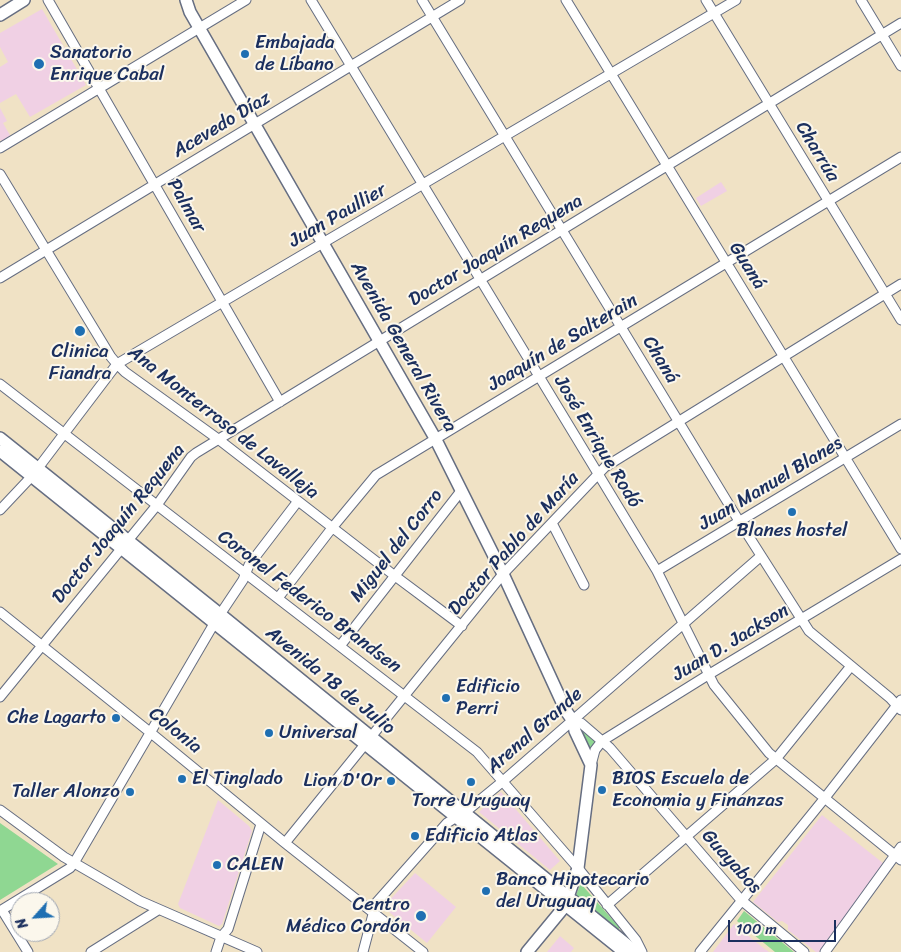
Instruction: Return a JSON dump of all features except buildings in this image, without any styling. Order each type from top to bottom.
[{"type":"main road","points":[[0,15],[24,0]]},
{"type":"main road","name":"Avenida General Rivera","points":[[186,0],[199,28],[435,438],[503,574],[566,712],[573,720],[575,731],[591,765]]},
{"type":"main road","name":"Avenida 18 de Julio","points":[[0,438],[35,472],[218,618],[459,815],[567,901],[636,952]]},
{"type":"main road","name":"Avenida 18 de Julio","points":[[0,451],[35,472]]},
{"type":"main road","points":[[527,952],[567,901],[578,868],[591,765]]},
{"type":"main road","name":"Avenida 18 de Julio","points":[[567,901],[624,952]]},
{"type":"street","name":"Palmar","points":[[48,0],[280,402]]},
{"type":"street","points":[[0,148],[246,0]]},
{"type":"street","name":"José Enrique Rodó","points":[[311,0],[657,571],[714,685],[763,747],[898,858]]},
{"type":"street","name":"Chaná","points":[[422,0],[739,522],[801,620],[809,631],[900,705]]},
{"type":"street","name":"Acevedo Díaz","points":[[0,278],[460,0]]},
{"type":"street","name":"Guaná","points":[[566,0],[901,549]]},
{"type":"street","name":"Charrúa","points":[[706,0],[901,320]]},
{"type":"street","name":"Juan Paullier","points":[[0,510],[35,472],[117,364],[506,137],[736,0]]},
{"type":"street","points":[[861,0],[901,66]]},
{"type":"street","name":"Doctor Joaquín Requena","points":[[0,697],[156,505],[192,457],[218,439],[901,23]]},
{"type":"street","name":"Joaquín de Salterain","points":[[278,598],[371,478],[901,158]]},
{"type":"street","name":"Ana Monterroso de Lavalleja","points":[[0,174],[45,250],[117,364],[125,372],[218,439],[462,626]]},
{"type":"street","name":"Doctor Pablo de María","points":[[285,843],[503,574],[605,467],[901,284]]},
{"type":"street","name":"Coronel Federico Brandsen","points":[[0,384],[477,752],[578,868]]},
{"type":"street","name":"Juan Manuel Blanes","points":[[657,571],[901,424]]},
{"type":"street","name":"Miguel del Corro","points":[[340,646],[462,491]]},
{"type":"street","points":[[28,952],[1,910],[70,868],[74,863],[245,574],[248,565],[298,501]]},
{"type":"street","points":[[552,523],[584,584]]},
{"type":"street","name":"Arenal Grande","points":[[363,952],[378,900],[447,822],[469,809],[502,782],[762,556]]},
{"type":"street","name":"Juan D. Jackson","points":[[602,741],[901,559]]},
{"type":"street","name":"Colonia","points":[[0,612],[152,733],[261,824],[423,952]]},
{"type":"street","points":[[607,905],[776,759],[851,666]]},
{"type":"street","points":[[700,952],[900,705]]},
{"type":"street","name":"Avenida General Rivera","points":[[573,720],[581,722],[602,741]]},
{"type":"street","points":[[591,765],[595,750],[602,741]]},
{"type":"street","name":"Guayabos","points":[[602,741],[741,900],[804,952]]},
{"type":"street","points":[[0,810],[74,863],[140,901],[257,952]]},
{"type":"street","points":[[216,952],[221,936],[228,929],[261,824]]},
{"type":"street","points":[[825,952],[898,858],[901,847]]},
{"type":"street","points":[[578,868],[636,940],[642,952]]},
{"type":"street","points":[[91,952],[158,910]]},
{"type":"shaded area","name":"Sanatorio Enrique Cabal","points":[[42,9],[86,85],[30,117],[16,94],[0,103],[0,67],[8,62],[0,47],[0,33]]},
{"type":"shaded area","name":"Sanatorio Enrique Cabal","points":[[0,108],[7,121],[3,123],[11,137],[3,141],[0,140]]},
{"type":"shaded area","points":[[721,182],[727,191],[701,206],[696,198]]},
{"type":"shaded area","points":[[501,792],[560,861],[550,870],[479,812]]},
{"type":"shaded area","name":"CALEN","points":[[218,800],[249,826],[252,831],[222,924],[219,926],[180,908],[178,904]]},
{"type":"shaded area","points":[[822,815],[883,863],[819,952],[816,952],[788,930],[788,925],[782,921],[778,922],[753,902]]},
{"type":"shaded area","name":"Centro Médico Cordón","points":[[415,873],[456,907],[427,943],[383,907]]},
{"type":"shaded area","points":[[734,924],[757,943],[769,952],[713,952]]},
{"type":"shaded area","points":[[560,936],[574,948],[571,952],[547,952]]},
{"type":"green space","points":[[582,727],[596,742],[590,750],[580,729]]},
{"type":"green space","points":[[0,823],[58,864],[10,892],[0,900]]},
{"type":"green space","points":[[580,885],[619,927],[619,930],[577,897]]},
{"type":"green space","points":[[744,911],[794,952],[775,952],[737,921]]},
{"type":"place","name":"Embajada de Líbano","points":[[245,54]]},
{"type":"place","name":"Sanatorio Enrique Cabal","points":[[39,64]]},
{"type":"place","name":"Clinica Fiandra","points":[[80,331]]},
{"type":"place","name":"Blanes hostel","points":[[792,512]]},
{"type":"place","name":"Edificio Perri","points":[[446,698]]},
{"type":"place","name":"Che Lagarto","points":[[116,718]]},
{"type":"place","name":"Universal","points":[[269,733]]},
{"type":"place","name":"El Tinglado","points":[[182,779]]},
{"type":"place","name":"Lion D'Or","points":[[391,781]]},
{"type":"place","name":"Torre Uruguay","points":[[471,782]]},
{"type":"place","name":"BIOS Escuela de Economia y Finanzas","points":[[602,790]]},
{"type":"place","name":"Taller Alonzo","points":[[130,792]]},
{"type":"place","name":"Edificio Atlas","points":[[415,836]]},
{"type":"place","name":"CALEN","points":[[217,865]]},
{"type":"place","name":"Banco Hipotecario del Uruguay","points":[[486,891]]},
{"type":"place","name":"Centro Médico Cordón","points":[[421,916]]}]
